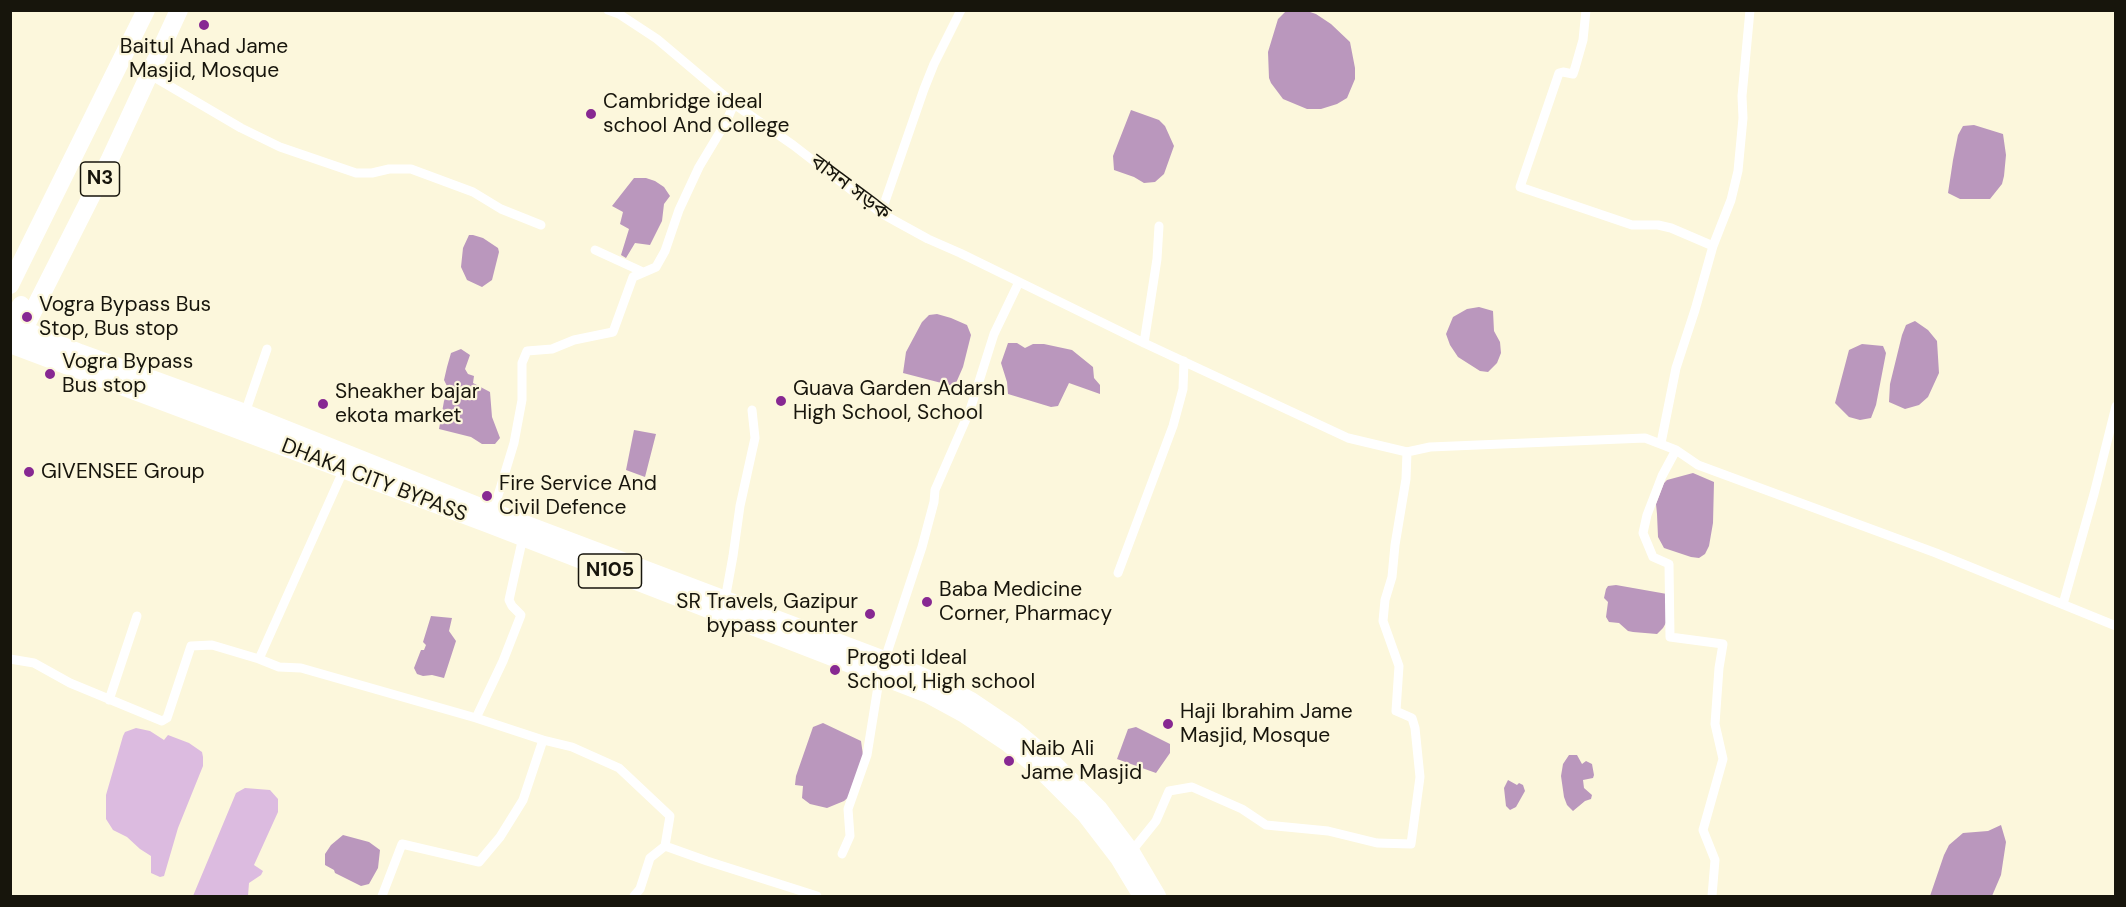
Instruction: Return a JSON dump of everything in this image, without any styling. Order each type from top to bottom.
[{"type":"highway","name":"N3","points":[[10,285],[146,10]]},
{"type":"highway","name":"N3","points":[[14,338],[110,159],[179,10]]},
{"type":"highway","points":[[21,305],[14,338],[80,353],[245,413],[493,512],[725,600],[882,667],[935,682],[971,701],[1014,730],[1051,761],[1090,800],[1131,852],[1157,897]]},
{"type":"highway","name":"DHAKA CITY BYPASS","points":[[14,338],[344,469],[523,537],[882,667],[963,713],[1008,743],[1040,769],[1086,815],[1119,858],[1142,897]]},
{"type":"street","name":"বাসন সড়ক","points":[[608,10],[620,14],[657,39],[734,104],[794,145],[881,213],[928,239],[1348,438],[1407,452]]},
{"type":"street","points":[[881,213],[924,89],[961,10]]},
{"type":"street","points":[[1586,10],[1583,40],[1573,74],[1563,72],[1559,74],[1520,188],[1632,225],[1659,225],[1671,228],[1713,246]]},
{"type":"street","points":[[1660,443],[1676,368],[1713,246],[1731,200],[1738,171],[1750,10]]},
{"type":"street","points":[[149,74],[241,128],[280,147],[356,173],[411,169],[473,192],[501,209],[541,225]]},
{"type":"street","points":[[493,512],[514,443],[522,400],[522,363],[527,351],[552,349],[574,340],[613,332],[633,277],[656,267],[665,251],[679,210],[699,167],[734,104]]},
{"type":"street","points":[[1144,343],[1157,259],[1159,226]]},
{"type":"street","points":[[596,250],[643,272]]},
{"type":"street","points":[[842,854],[850,836],[848,809],[867,754],[882,667],[922,547],[935,490],[970,410],[994,334],[1018,282]]},
{"type":"street","points":[[245,413],[267,349]]},
{"type":"street","points":[[1118,573],[1173,426],[1183,389],[1184,361]]},
{"type":"street","points":[[2063,604],[2094,494],[2115,406]]},
{"type":"street","points":[[725,600],[740,506],[755,438],[752,410]]},
{"type":"street","points":[[1131,852],[1156,821],[1169,791],[1192,787],[1242,809],[1266,825],[1328,831],[1377,843],[1411,844],[1420,777],[1415,728],[1412,718],[1396,711],[1399,666],[1383,621],[1385,600],[1392,577],[1406,479],[1407,452],[1430,447],[1645,438],[1676,450],[1698,465],[1936,553],[2115,626]]},
{"type":"street","points":[[1676,450],[1662,476],[1647,515],[1643,533],[1653,557],[1669,564],[1670,637],[1723,644],[1715,724],[1723,759],[1703,830],[1715,860],[1712,897]]},
{"type":"street","points":[[259,659],[344,469]]},
{"type":"street","points":[[476,718],[520,615],[509,600],[523,537]]},
{"type":"street","points":[[109,700],[137,616]]},
{"type":"street","points":[[10,659],[34,663],[109,700],[162,721],[167,718],[191,646],[212,645],[279,667],[301,668],[476,718],[543,741],[572,747],[619,768],[670,816],[665,846],[650,858],[640,889],[634,897]]},
{"type":"street","points":[[382,897],[402,844],[480,862],[500,837],[523,800],[543,741]]},
{"type":"street","points":[[665,846],[817,897]]},
{"type":"shaded area","points":[[1287,10],[1316,14],[1331,24],[1350,42],[1355,79],[1347,98],[1321,109],[1307,109],[1283,99],[1271,83],[1268,52],[1278,19]]},
{"type":"shaded area","points":[[1131,110],[1159,120],[1165,126],[1174,146],[1164,174],[1155,182],[1144,183],[1114,170],[1113,156]]},
{"type":"shaded area","points":[[1974,125],[2003,134],[2006,155],[2004,176],[2002,184],[1990,199],[1960,199],[1948,193],[1958,135],[1963,126]]},
{"type":"shaded area","points":[[634,178],[655,181],[664,187],[670,196],[664,204],[662,221],[650,245],[635,243],[626,258],[621,255],[629,229],[620,224],[623,212],[612,206]]},
{"type":"shaded area","points":[[469,235],[483,238],[498,248],[499,252],[492,280],[482,287],[467,280],[461,267],[463,248]]},
{"type":"shaded area","points":[[1479,307],[1493,311],[1494,331],[1500,342],[1501,353],[1497,363],[1488,372],[1480,371],[1458,357],[1446,334],[1453,317],[1467,309]]},
{"type":"shaded area","points":[[937,314],[967,325],[971,335],[963,367],[953,386],[903,373],[906,352],[922,322],[929,315]]},
{"type":"shaded area","points":[[1915,321],[1928,330],[1937,341],[1939,373],[1928,397],[1919,405],[1905,409],[1889,402],[1890,384],[1902,335],[1906,325]]},
{"type":"shaded area","points":[[1008,343],[1017,343],[1025,348],[1033,344],[1044,344],[1072,350],[1093,367],[1094,378],[1100,385],[1100,394],[1069,383],[1058,406],[1051,407],[1008,394],[1001,363]]},
{"type":"shaded area","points":[[1862,344],[1883,346],[1886,353],[1876,405],[1871,418],[1860,420],[1849,417],[1835,403],[1849,350]]},
{"type":"shaded area","points":[[461,349],[470,355],[465,369],[468,374],[474,376],[473,383],[490,392],[492,417],[500,438],[495,444],[482,444],[471,437],[439,429],[444,401],[449,390],[444,380],[447,367],[451,353]]},
{"type":"shaded area","points":[[634,430],[656,434],[645,477],[626,470]]},
{"type":"shaded area","points":[[1693,473],[1714,482],[1713,523],[1709,546],[1705,554],[1699,558],[1664,548],[1658,537],[1656,504],[1664,483],[1667,480]]},
{"type":"shaded area","points":[[1616,585],[1667,594],[1667,621],[1657,634],[1628,631],[1619,623],[1609,622],[1606,617],[1608,602],[1604,598],[1608,586]]},
{"type":"shaded area","points":[[431,616],[452,618],[449,631],[456,641],[444,678],[417,674],[414,668],[421,650],[424,650],[426,645],[423,642]]},
{"type":"shaded area","points":[[823,723],[861,741],[863,755],[852,794],[844,801],[827,808],[810,804],[802,798],[803,786],[795,785],[813,727]]},
{"type":"shaded area","points":[[1136,727],[1170,744],[1170,753],[1156,773],[1117,759],[1128,729]]},
{"type":"shaded area","points":[[136,728],[150,731],[164,740],[168,735],[189,743],[202,752],[203,757],[203,766],[178,828],[164,876],[160,877],[151,873],[151,856],[127,837],[113,830],[106,819],[106,795],[123,736],[125,732]]},
{"type":"shaded area","points":[[1569,755],[1577,755],[1582,764],[1586,761],[1592,764],[1594,775],[1593,778],[1583,780],[1584,788],[1592,795],[1591,799],[1573,811],[1567,805],[1564,797],[1561,776],[1563,764]]},
{"type":"shaded area","points":[[1508,780],[1517,785],[1519,783],[1523,785],[1525,791],[1516,807],[1510,810],[1506,806],[1504,788]]},
{"type":"shaded area","points":[[245,788],[270,790],[278,799],[278,812],[254,865],[263,871],[249,883],[248,896],[193,896],[236,793]]},
{"type":"shaded area","points":[[2001,825],[2006,842],[2001,875],[1992,896],[1930,896],[1949,845],[1963,833],[1988,831]]},
{"type":"shaded area","points":[[343,835],[369,842],[380,850],[378,868],[369,884],[361,886],[335,873],[325,865],[325,854],[331,845]]},
{"type":"place","name":"Baitul Ahad Jame Masjid, Mosque","points":[[204,25]]},
{"type":"place","name":"Cambridge ideal school And College","points":[[591,114]]},
{"type":"place","name":"Vogra Bypass Bus Stop, Bus stop","points":[[27,317]]},
{"type":"place","name":"Vogra Bypass Bus stop","points":[[50,374]]},
{"type":"place","name":"Guava Garden Adarsh High School, School","points":[[781,401]]},
{"type":"place","name":"Sheakher bajar ekota market","points":[[323,404]]},
{"type":"place","name":"GIVENSEE Group","points":[[29,472]]},
{"type":"place","name":"Fire Service And Civil Defence","points":[[487,496]]},
{"type":"place","name":"Baba Medicine Corner, Pharmacy","points":[[927,602]]},
{"type":"place","name":"SR Travels, Gazipur bypass counter","points":[[870,614]]},
{"type":"place","name":"Progoti Ideal School, High school","points":[[835,670]]},
{"type":"place","name":"Haji Ibrahim Jame Masjid, Mosque","points":[[1168,724]]},
{"type":"place","name":"Naib Ali Jame Masjid","points":[[1009,761]]}]
